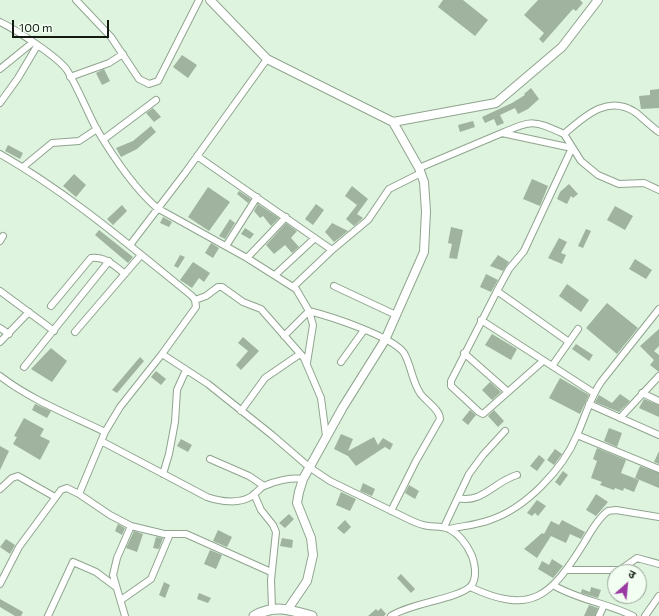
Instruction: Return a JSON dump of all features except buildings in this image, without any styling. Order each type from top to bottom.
[{"type":"main road","points":[[210,0],[267,59],[393,122],[420,170],[426,211],[424,252],[385,340],[308,467],[299,492],[298,503],[311,538],[313,555],[306,581],[288,609]]},
{"type":"main road","points":[[393,122],[496,103],[562,47],[598,0]]},
{"type":"main road","points":[[254,616],[272,608],[288,609],[312,616]]},
{"type":"street","points":[[76,0],[112,37],[139,79],[149,84],[158,81],[199,0]]},
{"type":"street","points":[[0,22],[59,61],[70,77],[97,129],[136,188],[157,208],[247,258],[293,287],[309,310],[313,325],[307,363]]},
{"type":"street","points":[[0,69],[35,44]]},
{"type":"street","points":[[0,103],[18,78],[35,44]]},
{"type":"street","points":[[70,77],[109,63],[123,54]]},
{"type":"street","points":[[130,245],[198,156],[267,59]]},
{"type":"street","points":[[104,139],[156,100]]},
{"type":"street","points":[[564,134],[598,108],[612,104],[634,112],[659,132]]},
{"type":"street","points":[[293,287],[332,250],[368,220],[388,189],[420,170],[528,122],[540,124],[564,134],[581,161],[598,175],[619,184],[644,183],[659,190]]},
{"type":"street","points":[[23,167],[52,143],[79,141],[97,129]]},
{"type":"street","points":[[502,133],[572,148]]},
{"type":"street","points":[[543,361],[507,391],[485,413],[479,412],[451,386],[451,381],[481,320],[510,269],[524,251],[572,148]]},
{"type":"street","points":[[0,154],[38,176],[130,245],[195,300],[196,307],[193,312],[120,407],[105,432],[79,494]]},
{"type":"street","points":[[198,156],[332,250]]},
{"type":"street","points":[[226,246],[257,197]]},
{"type":"street","points":[[247,258],[286,217]]},
{"type":"street","points":[[276,275],[315,238]]},
{"type":"street","points":[[75,332],[141,255]]},
{"type":"street","points":[[51,306],[88,260],[94,257],[109,261],[125,274]]},
{"type":"street","points":[[24,367],[109,261]]},
{"type":"street","points":[[334,286],[396,315]]},
{"type":"street","points":[[195,300],[222,287],[243,302],[260,309],[307,363],[321,398],[326,436]]},
{"type":"street","points":[[0,291],[54,330]]},
{"type":"street","points":[[497,291],[569,342]]},
{"type":"street","points":[[162,354],[241,411],[272,435],[308,467],[338,486],[419,524],[446,528],[490,520],[515,507],[543,485],[557,468],[577,435],[594,393],[659,308]]},
{"type":"street","points":[[309,310],[335,318],[364,330],[385,340],[404,353],[410,371],[420,392],[439,414],[440,419],[391,511]]},
{"type":"street","points":[[284,336],[309,310]]},
{"type":"street","points":[[0,342],[29,312]]},
{"type":"street","points":[[481,320],[594,393]]},
{"type":"street","points":[[0,328],[9,334]]},
{"type":"street","points":[[552,366],[578,329]]},
{"type":"street","points":[[341,362],[364,330]]},
{"type":"street","points":[[464,353],[507,391]]},
{"type":"street","points":[[241,411],[265,378],[300,354]]},
{"type":"street","points":[[163,474],[169,454],[175,422],[177,390],[186,370]]},
{"type":"street","points":[[0,376],[50,406],[105,432]]},
{"type":"street","points":[[620,418],[659,376]]},
{"type":"street","points":[[642,393],[659,401]]},
{"type":"street","points":[[589,404],[659,435]]},
{"type":"street","points":[[446,528],[458,498],[476,465],[505,431]]},
{"type":"street","points":[[577,435],[659,469]]},
{"type":"street","points":[[102,441],[207,497],[220,501],[238,500],[254,494],[264,486],[294,478],[304,479]]},
{"type":"street","points":[[210,460],[250,476],[264,486]]},
{"type":"street","points":[[458,498],[471,499],[488,492],[508,478],[517,475]]},
{"type":"street","points":[[0,489],[12,478],[18,476],[55,497]]},
{"type":"street","points":[[0,584],[19,547],[55,497],[64,488],[70,489],[79,494],[110,515],[132,526],[158,533],[186,534],[271,572]]},
{"type":"street","points":[[254,494],[261,510],[276,532],[271,572],[272,608]]},
{"type":"street","points":[[391,616],[405,608],[439,599],[470,587],[494,598],[511,602],[536,597],[553,585],[567,570],[586,539],[608,511],[616,510],[659,517]]},
{"type":"street","points":[[125,616],[113,575],[115,566],[132,526]]},
{"type":"street","points":[[446,528],[457,534],[467,545],[473,560],[475,575],[470,587]]},
{"type":"street","points":[[121,600],[151,579],[170,534]]},
{"type":"street","points":[[567,570],[616,571],[637,558],[659,564]]},
{"type":"street","points":[[48,616],[73,562],[96,572],[116,587]]},
{"type":"street","points":[[553,585],[569,594],[632,616]]},
{"type":"street","points":[[646,616],[659,596]]},
{"type":"street","points":[[598,616],[604,605]]}]
